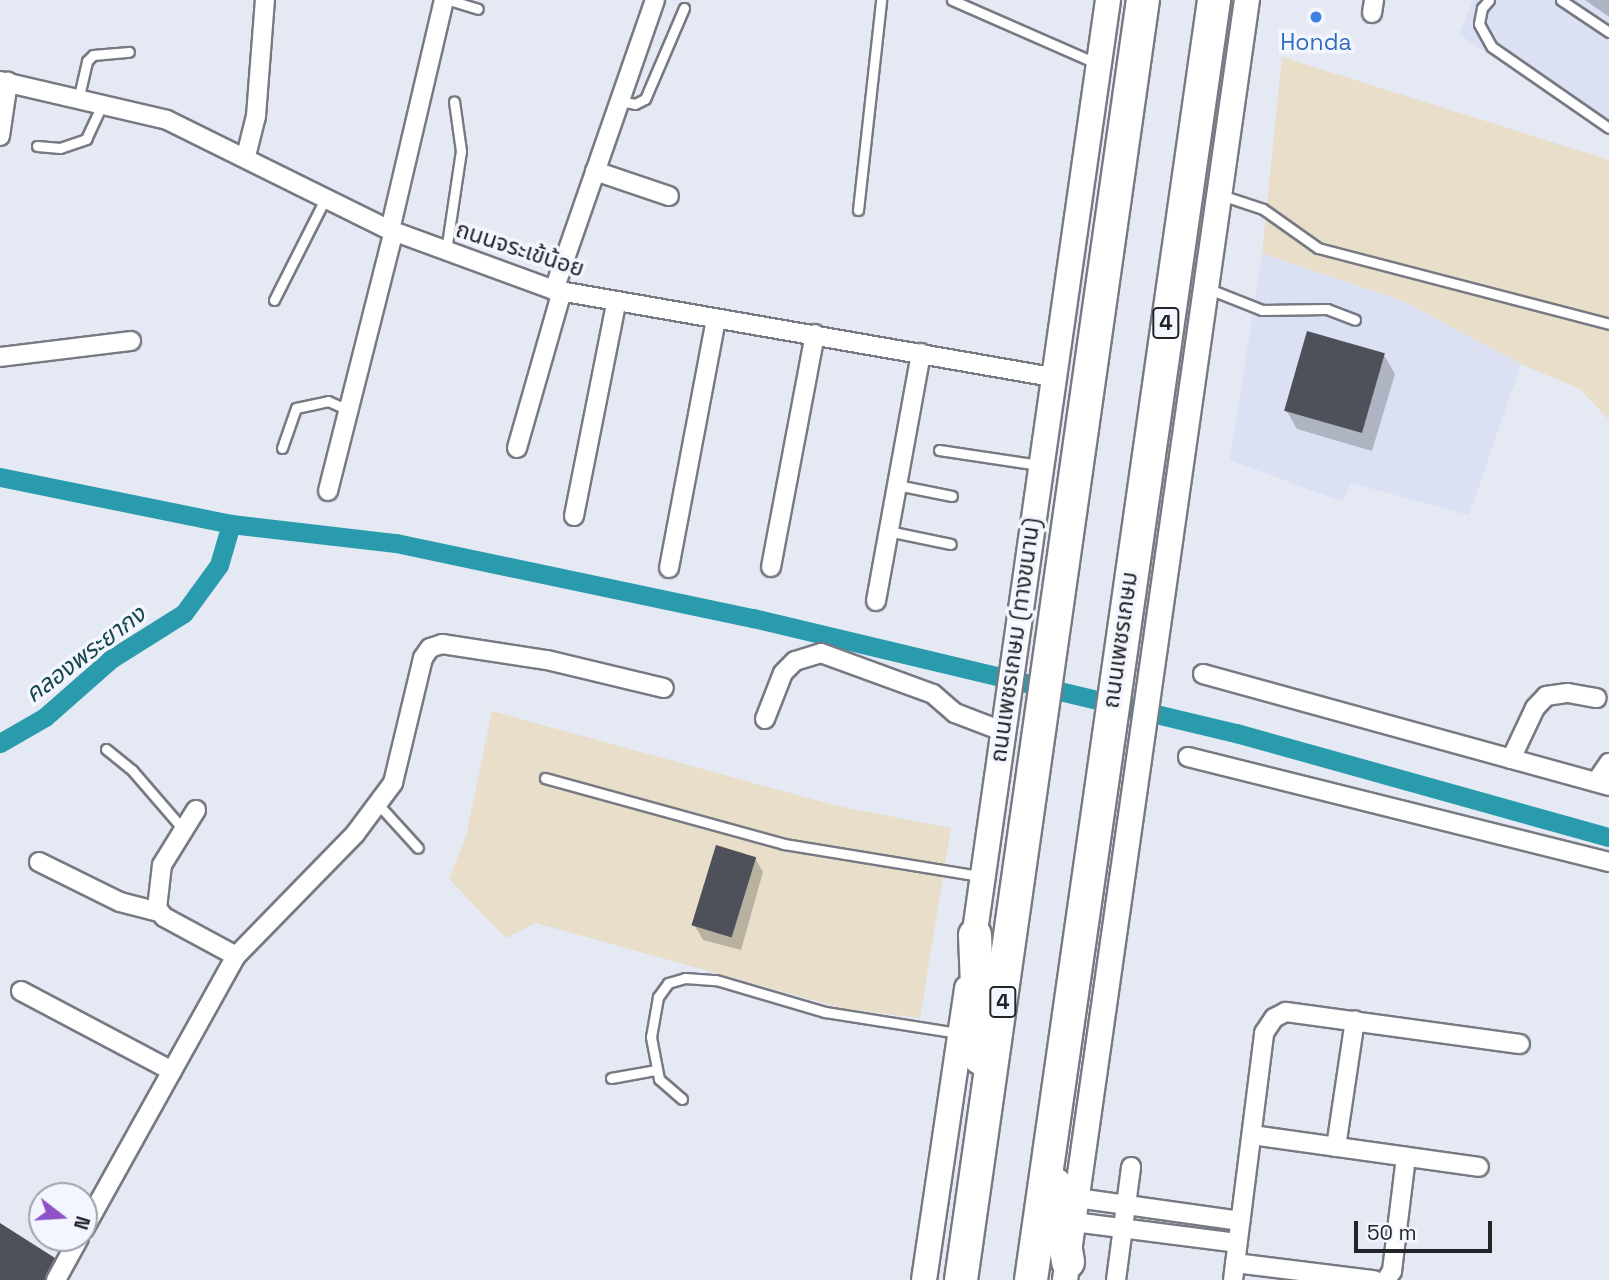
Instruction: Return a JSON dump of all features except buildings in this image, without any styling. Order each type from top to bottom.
[{"type":"highway","name":"4","points":[[961,1280],[988,1108],[1050,636],[1143,0]]},
{"type":"highway","name":"ถนนเพชรเกษม","points":[[1031,1280],[1119,646],[1214,0]]},
{"type":"highway","points":[[975,935],[981,1062],[988,1108]]},
{"type":"highway","points":[[1051,1141],[1067,1271]]},
{"type":"main road","name":"4","points":[[1067,1271],[1157,657],[1247,0]]},
{"type":"main road","name":"ถนนเพชรเกษม (ทางขนาน)","points":[[924,1280],[1052,377],[1100,64],[1105,1]]},
{"type":"street","points":[[246,156],[256,116],[265,0]]},
{"type":"street","points":[[328,491],[392,231],[444,0]]},
{"type":"street","points":[[517,447],[558,291],[655,0]]},
{"type":"street","points":[[0,136],[4,82]]},
{"type":"street","name":"ถนนจระเข้น้อย","points":[[4,82],[79,96],[167,120],[246,156],[392,231],[558,291],[1052,377]]},
{"type":"street","points":[[596,171],[670,196]]},
{"type":"street","points":[[574,516],[616,303]]},
{"type":"street","points":[[670,568],[716,320]]},
{"type":"street","points":[[771,567],[815,334]]},
{"type":"street","points":[[0,357],[131,341]]},
{"type":"street","points":[[876,601],[921,353]]},
{"type":"street","points":[[98,1204],[236,956],[355,834],[378,804],[400,763],[423,658],[430,648],[442,644],[547,660],[664,688]]},
{"type":"street","points":[[765,719],[783,673],[795,661],[821,653],[933,694],[954,713],[1003,725]]},
{"type":"street","points":[[1203,674],[1603,784],[1609,763]]},
{"type":"street","points":[[1511,759],[1535,708],[1546,696],[1568,693],[1597,698]]},
{"type":"street","points":[[1188,757],[1608,857]]},
{"type":"street","points":[[159,912],[162,865],[182,828],[196,810]]},
{"type":"street","points":[[39,862],[120,902],[159,912],[236,956]]},
{"type":"street","points":[[22,991],[172,1070]]},
{"type":"street","points":[[1374,1280],[1234,1272],[1264,1032],[1274,1018],[1286,1012],[1520,1044]]},
{"type":"street","points":[[1336,1147],[1355,1020]]},
{"type":"street","points":[[1252,1135],[1479,1167]]},
{"type":"street","points":[[1386,1280],[1392,1271],[1406,1157]]},
{"type":"street","points":[[1116,1280],[1131,1167]]},
{"type":"street","points":[[1075,1210],[1126,1205],[1240,1221]]},
{"type":"street","points":[[1075,1210],[1123,1228],[1237,1243]]},
{"type":"street","points":[[56,1280],[71,1252]]},
{"type":"lane","points":[[449,0],[478,9]]},
{"type":"lane","points":[[858,210],[881,0]]},
{"type":"lane","points":[[952,0],[1100,64]]},
{"type":"lane","points":[[1489,0],[1482,9],[1479,24],[1492,47],[1609,128]]},
{"type":"lane","points":[[1561,0],[1609,32]]},
{"type":"lane","points":[[620,101],[635,104],[645,99],[684,8]]},
{"type":"lane","points":[[79,96],[87,61],[93,55],[129,52]]},
{"type":"lane","points":[[446,251],[461,151],[454,101]]},
{"type":"lane","points":[[37,146],[60,148],[86,139],[103,103]]},
{"type":"lane","points":[[1221,195],[1262,209],[1318,248],[1609,324]]},
{"type":"lane","points":[[274,300],[326,197]]},
{"type":"lane","points":[[1209,289],[1262,310],[1327,309],[1355,320]]},
{"type":"lane","points":[[282,448],[296,408],[328,401],[348,410]]},
{"type":"lane","points":[[939,450],[1040,465]]},
{"type":"lane","points":[[897,485],[952,496]]},
{"type":"lane","points":[[888,531],[951,544]]},
{"type":"lane","points":[[106,749],[132,770],[182,828]]},
{"type":"lane","points":[[545,778],[784,844],[980,876]]},
{"type":"lane","points":[[378,804],[418,848]]},
{"type":"lane","points":[[682,1099],[668,1091],[656,1070],[652,1015],[668,983],[685,978],[716,980],[825,1012],[960,1034]]},
{"type":"lane","points":[[611,1078],[656,1070]]},
{"type":"shaded area","points":[[1473,0],[1609,0],[1609,136],[1459,34]]},
{"type":"shaded area","points":[[1282,57],[1609,160],[1609,420],[1580,389],[1521,364],[1403,301],[1262,253]]},
{"type":"shaded area","points":[[1262,253],[1403,301],[1521,364],[1469,515],[1351,483],[1343,502],[1230,460]]},
{"type":"shaded area","points":[[492,711],[837,806],[951,828],[920,1018],[845,1009],[536,923],[506,938],[449,879],[466,836]]},
{"type":"waterway","points":[[0,477],[231,524],[396,543],[753,618],[1236,733],[1609,837]]},
{"type":"waterway","name":"คลองพระยากง","points":[[0,743],[45,717],[111,659],[184,613],[219,565],[231,524]]},
{"type":"place","name":"Honda","points":[[1316,17]]}]
